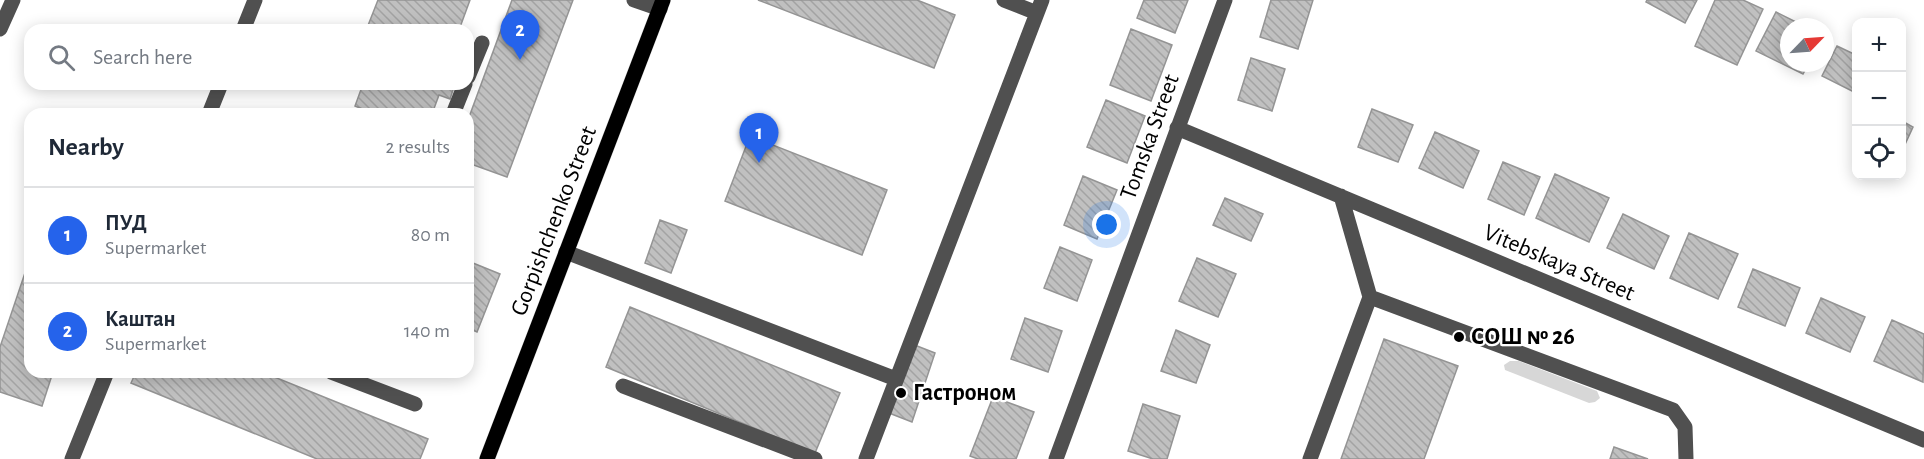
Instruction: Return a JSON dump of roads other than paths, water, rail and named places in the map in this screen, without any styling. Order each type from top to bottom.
[{"type":"main road","name":"Gorpishchenko Street","points":[[487,459],[661,5]]},
{"type":"street","points":[[0,29],[13,0]]},
{"type":"street","points":[[245,24],[255,0]]},
{"type":"street","points":[[634,0],[661,5]]},
{"type":"street","points":[[866,459],[1039,7],[1004,0]]},
{"type":"street","name":"Tomska Street","points":[[1056,459],[1225,0]]},
{"type":"street","points":[[474,62],[482,43]]},
{"type":"street","points":[[211,108],[219,90]]},
{"type":"street","points":[[455,108],[463,90]]},
{"type":"street","name":"Vitebskaya Street","points":[[1177,128],[1924,440]]},
{"type":"street","points":[[1311,459],[1370,297],[1341,196]]},
{"type":"street","points":[[566,252],[896,379]]},
{"type":"street","points":[[1370,297],[1673,410],[1685,427],[1686,459]]},
{"type":"street","points":[[72,459],[104,378]]},
{"type":"street","points":[[347,378],[415,404]]},
{"type":"street","points":[[623,386],[815,459]]},
{"type":"place","name":"Каштан","points":[[520,60]]},
{"type":"place","name":"ПУД","points":[[759,163]]},
{"type":"place","name":"СОШ № 26","points":[[1459,337]]},
{"type":"place","name":"Гастроном","points":[[901,393]]}]
